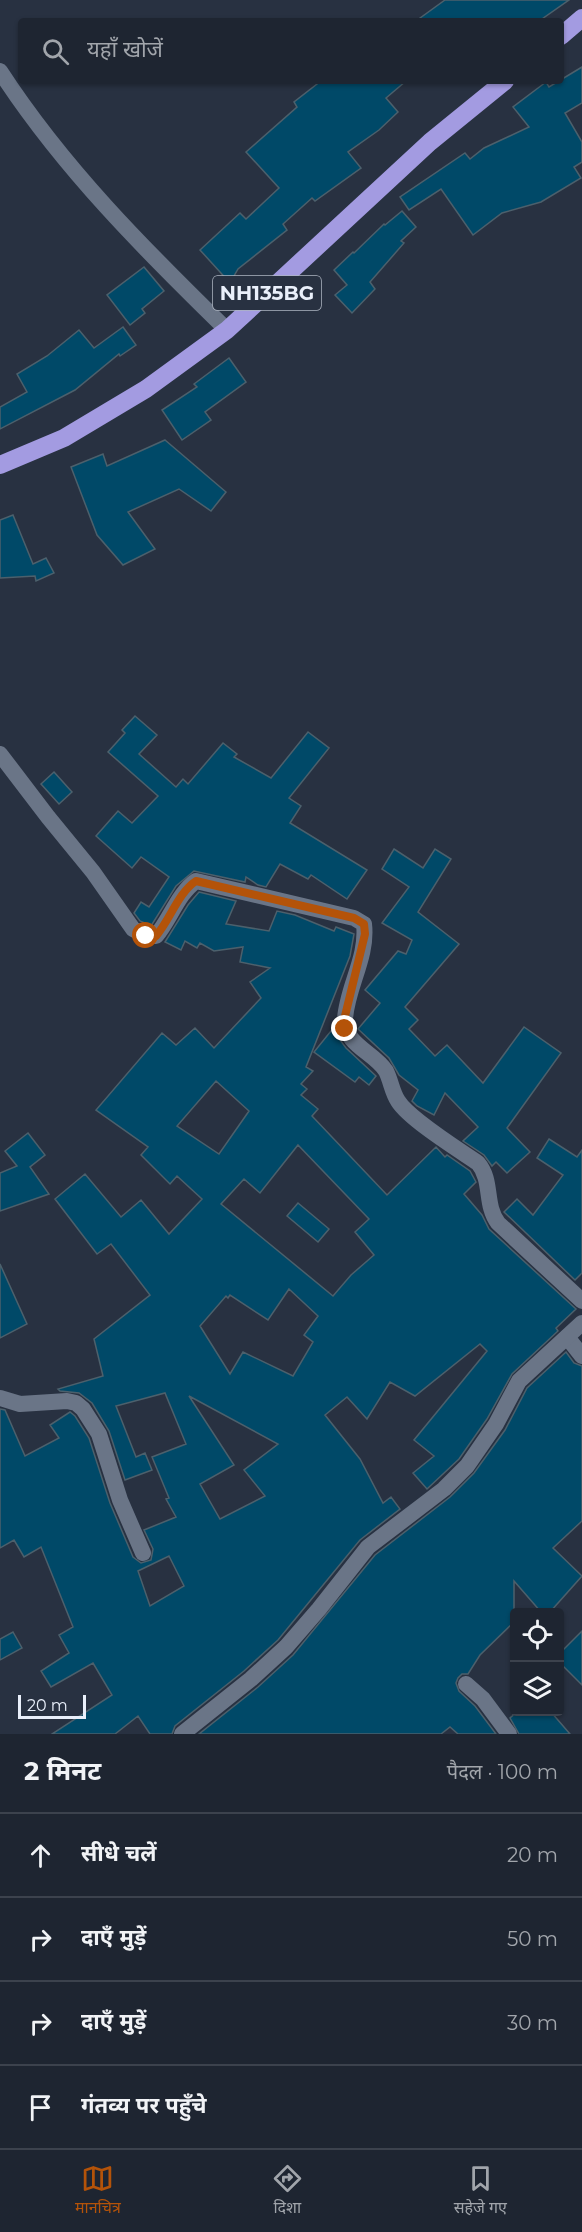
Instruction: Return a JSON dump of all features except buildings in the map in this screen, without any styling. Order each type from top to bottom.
[{"type":"highway","points":[[564,33],[582,18]]},
{"type":"highway","name":"NH135BG","points":[[0,465],[74,432],[146,389],[227,330],[430,142],[501,84]]},
{"type":"street","points":[[0,71],[26,110],[104,204],[143,248],[227,330]]},
{"type":"street","points":[[0,754],[93,872],[133,929],[146,936],[156,936],[189,886],[196,881],[354,918],[364,924],[364,946],[345,1016],[345,1029],[353,1041],[385,1071],[399,1104],[478,1163],[485,1172],[491,1213],[498,1223],[582,1301]]},
{"type":"street","points":[[182,1734],[224,1702],[286,1647],[368,1547],[444,1489],[496,1424],[519,1381],[582,1323]]},
{"type":"street","points":[[567,1337],[582,1356]]},
{"type":"street","points":[[0,1398],[20,1404],[67,1401],[76,1403],[83,1409],[99,1434],[120,1500],[143,1553]]},
{"type":"street","points":[[466,1684],[483,1699],[509,1734]]},
{"type":"route","points":[[146,936],[156,936],[189,886],[196,881],[354,918],[364,924],[365,934],[364,946],[345,1016],[345,1029]]}]
